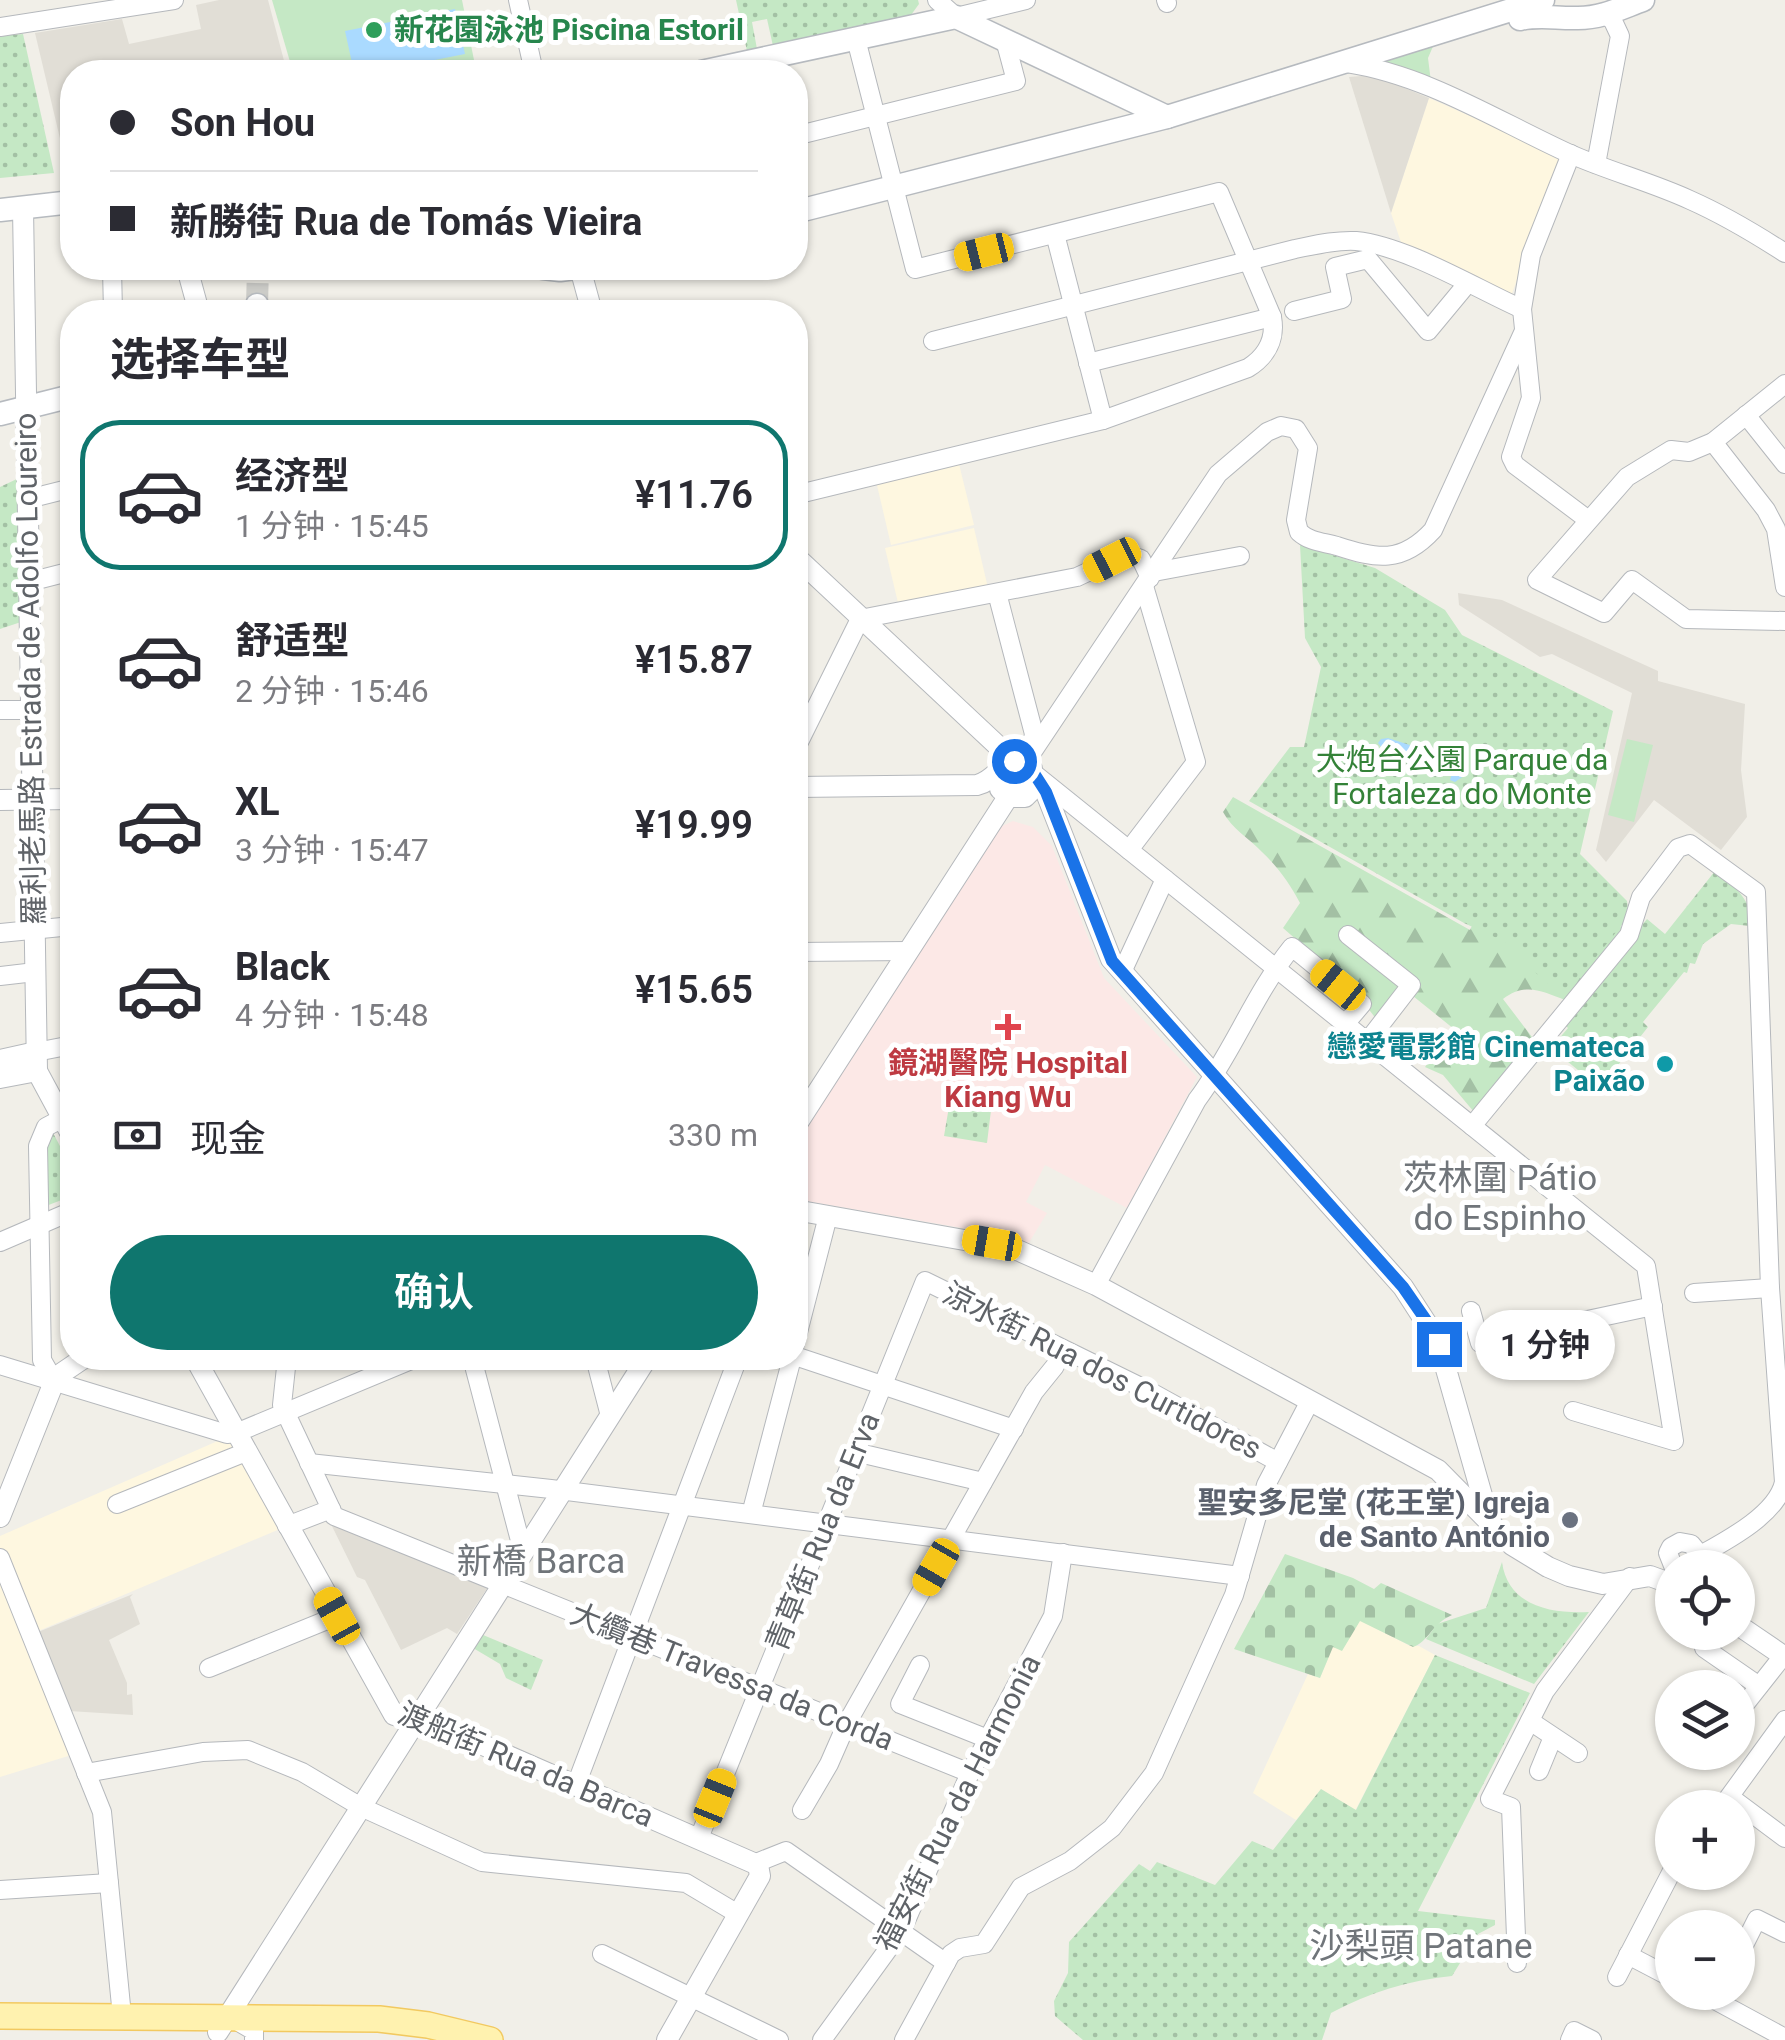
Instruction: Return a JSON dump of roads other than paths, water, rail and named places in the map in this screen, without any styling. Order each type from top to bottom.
[{"type":"main road","points":[[808,209],[1167,117],[1543,0]]},
{"type":"main road","points":[[1406,44],[1537,15],[1606,15],[1643,0]]},
{"type":"main road","points":[[757,60],[956,17],[1167,117]]},
{"type":"main road","points":[[1124,128],[1133,122],[1136,113],[1130,99]]},
{"type":"main road","points":[[12,209],[60,203]]},
{"type":"main road","points":[[0,414],[60,399]]},
{"type":"main road","points":[[0,2016],[122,2016],[223,2024],[254,2036],[372,2034],[426,2040]]},
{"type":"main road","points":[[0,2032],[379,2019],[428,2025],[490,2040]]},
{"type":"street","points":[[0,27],[174,0]]},
{"type":"street","points":[[518,0],[531,60]]},
{"type":"street","points":[[937,0],[956,17],[996,4],[1026,0]]},
{"type":"street","points":[[1596,164],[1620,36],[1613,20],[1606,15]]},
{"type":"street","points":[[808,491],[1102,420],[1254,364],[1272,341],[1272,317],[1219,192],[915,269],[856,39]]},
{"type":"street","points":[[808,133],[1016,81],[1005,40]]},
{"type":"street","points":[[1346,63],[1380,69],[1420,83],[1570,154],[1688,199],[1746,227],[1785,253]]},
{"type":"street","points":[[1570,154],[1532,256],[1522,309],[1532,398],[1511,459],[1515,466],[1587,519]]},
{"type":"street","name":"羅利老馬路 Estrada de Adolfo Loureiro","points":[[12,209],[26,408],[36,1062]]},
{"type":"street","points":[[1054,234],[1102,420]]},
{"type":"street","points":[[933,341],[1320,244],[1354,241],[1396,251],[1522,309]]},
{"type":"street","points":[[1294,311],[1342,299],[1335,268],[1368,258],[1441,347]]},
{"type":"street","points":[[1428,331],[1467,284]]},
{"type":"street","points":[[1088,363],[1272,317]]},
{"type":"street","points":[[1022,768],[1030,793],[1019,798],[1008,796],[998,784],[1022,768],[1218,474],[1274,428],[1296,429],[1308,448],[1296,520],[1299,532],[1311,540],[1374,558],[1411,547],[1433,530],[1522,333]]},
{"type":"street","points":[[1782,393],[1713,442],[1689,452],[1670,450],[1617,485],[1536,580],[1604,613],[1632,580],[1686,619],[1785,621]]},
{"type":"street","points":[[1746,415],[1785,464]]},
{"type":"street","points":[[1713,442],[1776,529],[1785,587]]},
{"type":"street","points":[[28,499],[60,491]]},
{"type":"street","points":[[862,619],[1076,577],[1126,554],[1141,560],[1196,762],[1129,850]]},
{"type":"street","points":[[1149,579],[1240,556]]},
{"type":"street","points":[[808,568],[1046,792],[1109,957],[1403,1287],[1439,1344],[1490,1522]]},
{"type":"street","points":[[29,582],[60,574]]},
{"type":"street","points":[[808,788],[968,785],[986,783],[1022,768],[1032,752],[1034,738],[997,592]]},
{"type":"street","points":[[808,725],[862,619]]},
{"type":"street","points":[[0,710],[31,710]]},
{"type":"street","points":[[1022,768],[1166,879],[1646,1266],[1674,1441],[1573,1411]]},
{"type":"street","points":[[968,785],[981,789],[990,799],[990,826]]},
{"type":"street","points":[[808,1107],[1008,796]]},
{"type":"street","points":[[0,800],[60,799]]},
{"type":"street","points":[[1472,1126],[1629,935],[1641,897],[1684,844],[1699,850],[1756,892],[1770,1288],[1783,1488],[1777,1500],[1713,1550]]},
{"type":"street","points":[[1122,972],[1166,879]]},
{"type":"street","points":[[0,933],[60,927]]},
{"type":"street","points":[[1348,935],[1411,985],[1368,1042]]},
{"type":"street","points":[[1096,1285],[1197,1100],[1292,947],[1362,1004],[1345,1024]]},
{"type":"street","points":[[808,952],[908,952]]},
{"type":"street","points":[[0,976],[35,972]]},
{"type":"street","points":[[0,1078],[60,1049]]},
{"type":"street","points":[[0,1060],[36,1062]]},
{"type":"street","points":[[36,1062],[60,1111]]},
{"type":"street","points":[[37,1367],[38,1146],[46,1127],[60,1127]]},
{"type":"street","points":[[808,1212],[1004,1246],[1037,1257],[1438,1470],[1512,1545],[1569,1576],[1603,1584],[1655,1569]]},
{"type":"street","points":[[808,1294],[828,1216]]},
{"type":"street","points":[[0,1242],[60,1217]]},
{"type":"street","name":"青草街 Rua da Erva","points":[[699,1838],[925,1281]]},
{"type":"street","name":"涼水街 Rua dos Curtidores","points":[[925,1281],[1116,1374],[1278,1462]]},
{"type":"street","points":[[1694,1293],[1770,1288]]},
{"type":"street","points":[[1471,1310],[1480,1343],[1652,1306]]},
{"type":"street","points":[[808,1362],[1014,1428]]},
{"type":"street","points":[[0,1365],[37,1367],[54,1381],[227,1434],[241,1442]]},
{"type":"street","points":[[802,1810],[983,1482],[1041,1381],[1055,1366]]},
{"type":"street","points":[[0,1517],[54,1381],[63,1370]]},
{"type":"street","name":"渡船街 Rua da Barca","points":[[202,1370],[389,1710],[401,1718],[418,1716],[756,1863]]},
{"type":"street","points":[[286,1370],[282,1405],[330,1509],[287,1526]]},
{"type":"street","points":[[117,1504],[241,1442],[285,1412],[387,1370]]},
{"type":"street","points":[[475,1370],[523,1552]]},
{"type":"street","points":[[598,1370],[610,1416]]},
{"type":"street","points":[[223,2024],[640,1370]]},
{"type":"street","points":[[576,1785],[733,1370]]},
{"type":"street","points":[[751,1514],[790,1370]]},
{"type":"street","points":[[904,2040],[946,1963],[960,1948],[984,1944],[1021,1887],[1070,1861],[1112,1828],[1154,1772],[1176,1730],[1240,1576],[1258,1506],[1310,1401]]},
{"type":"street","points":[[855,1452],[983,1482]]},
{"type":"street","points":[[1438,1470],[1461,1464],[1470,1454]]},
{"type":"street","points":[[309,1463],[563,1490],[1240,1576]]},
{"type":"street","name":"大纜巷 Travessa da Corda","points":[[330,1509],[334,1516],[970,1772]]},
{"type":"street","points":[[1671,1550],[1680,1542],[1691,1544],[1692,1550]]},
{"type":"street","name":"福安街 Rua da Harmonia","points":[[822,2040],[902,1930],[970,1772],[1053,1616],[1063,1553]]},
{"type":"street","points":[[0,1558],[102,1812],[122,2016]]},
{"type":"street","points":[[1635,1576],[1655,1580]]},
{"type":"street","points":[[1517,1963],[1511,1807],[1490,1799],[1545,1692],[1635,1576]]},
{"type":"street","points":[[209,1668],[337,1616]]},
{"type":"street","points":[[1755,1636],[1784,1656],[1755,1691]]},
{"type":"street","points":[[1707,1650],[1759,1686]]},
{"type":"street","points":[[920,1665],[900,1704],[988,1738]]},
{"type":"street","points":[[1735,1790],[1785,1720]]},
{"type":"street","points":[[1530,1722],[1578,1753]]},
{"type":"street","points":[[1539,1771],[1553,1737]]},
{"type":"street","points":[[86,1773],[203,1752],[248,1750],[302,1772],[361,1807],[482,1862],[686,1883],[738,1914]]},
{"type":"street","points":[[1755,1820],[1785,1838]]},
{"type":"street","points":[[667,2040],[760,1876],[756,1863],[786,1850],[946,1963]]},
{"type":"street","points":[[0,1890],[109,1882]]},
{"type":"street","points":[[1616,1977],[1663,1890]]},
{"type":"street","points":[[1755,1925],[1758,1919],[1785,1933]]},
{"type":"street","points":[[602,1954],[779,2040]]},
{"type":"street","points":[[1628,1954],[1655,1969]]},
{"type":"street","points":[[1737,2010],[1785,2038]]},
{"type":"street","points":[[1572,2035],[1592,2040]]},
{"type":"water","points":[[455,9],[465,54],[435,60],[351,60],[345,31]]},
{"type":"water","points":[[1388,738],[1456,760],[1465,768],[1465,775],[1455,782],[1450,780],[1452,773],[1388,747],[1385,752],[1378,743]]},
{"type":"tunnel","points":[[257,300],[258,280]]},
{"type":"place","name":"新花園泳池 Piscina Estoril","points":[[374,30]]},
{"type":"place","name":"鏡湖醫院 Hospital Kiang Wu","points":[[1008,1027]]},
{"type":"place","name":"戀愛電影館 Cinemateca Paixão","points":[[1665,1064]]},
{"type":"place","name":"聖安多尼堂 (花王堂) Igreja de Santo António","points":[[1570,1520]]},
{"type":"district","name":"茨林圍 Pátio do Espinho","points":[[1500,1198]]},
{"type":"district","name":"新橋 Barca","points":[[541,1561]]},
{"type":"district","name":"沙梨頭 Patane","points":[[1421,1946]]},
{"type":"park label","name":"大炮台公園 Parque da Fortaleza do Monte","points":[[1462,777]]}]
